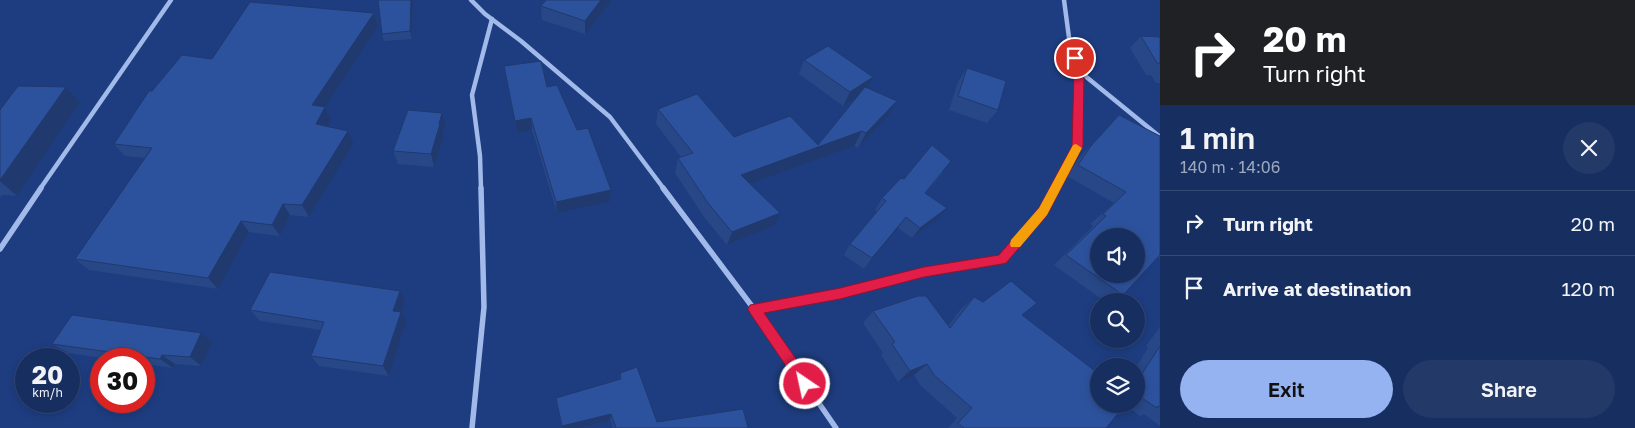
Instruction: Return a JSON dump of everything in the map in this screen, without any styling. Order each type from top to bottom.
[{"type":"street","points":[[0,249],[171,0]]},
{"type":"street","points":[[471,0],[610,117],[754,309],[836,428]]},
{"type":"street","points":[[754,309],[840,294],[924,272],[1002,259],[1043,212],[1078,146],[1079,71],[1070,45],[1064,0]]},
{"type":"street","points":[[472,428],[484,307],[480,156],[472,95],[492,19]]},
{"type":"street","points":[[1079,71],[1160,137]]},
{"type":"building","points":[[378,0],[411,0],[410,31],[382,34]]},
{"type":"building","points":[[546,0],[601,0],[585,21],[541,6]]},
{"type":"building","points":[[250,2],[374,13],[312,105],[325,107],[316,124],[348,131],[302,205],[283,204],[272,225],[241,221],[208,278],[75,259],[152,148],[114,144],[149,91],[152,91],[182,55],[212,59]]},
{"type":"building","points":[[1141,36],[1160,37],[1160,63],[1157,63]]},
{"type":"building","points":[[828,46],[873,77],[850,92],[804,60]]},
{"type":"building","points":[[541,61],[547,87],[557,85],[577,130],[588,128],[611,190],[556,202],[531,118],[515,121],[504,66]]},
{"type":"building","points":[[967,68],[1006,81],[998,110],[958,96]]},
{"type":"building","points":[[18,86],[66,87],[0,180],[0,110]]},
{"type":"building","points":[[865,87],[897,101],[866,133],[862,131],[741,175],[780,213],[732,232],[708,203],[678,158],[693,153],[658,109],[697,94],[734,137],[790,116],[818,145]]},
{"type":"building","points":[[408,110],[442,113],[431,154],[393,151]]},
{"type":"building","points":[[1119,115],[1160,136],[1160,255],[1145,271],[1145,228],[1094,228],[1106,216],[1103,214],[1126,192],[1078,165],[1091,146]]},
{"type":"building","points":[[932,145],[951,161],[925,193],[947,208],[920,228],[906,217],[872,258],[850,244],[886,201],[882,198],[901,178],[904,179]]},
{"type":"building","points":[[1090,232],[1090,272],[1066,255]]},
{"type":"building","points":[[270,272],[400,291],[393,311],[401,312],[383,366],[311,356],[324,322],[250,310]]},
{"type":"building","points":[[1011,281],[1037,303],[1022,315],[1090,367],[1090,413],[1118,413],[1106,428],[964,428],[958,423],[972,408],[934,375],[927,364],[910,371],[892,344],[895,342],[873,311],[918,296],[926,296],[950,328],[974,297],[983,302]]},
{"type":"building","points":[[1106,283],[1134,283],[1125,293],[1120,293]]},
{"type":"building","points":[[72,315],[201,333],[190,357],[162,355],[160,359],[155,358],[155,348],[90,349],[52,344]]},
{"type":"building","points":[[1160,346],[1160,407],[1158,406],[1157,408],[1145,400],[1145,369]]},
{"type":"building","points":[[637,367],[657,422],[743,409],[748,428],[616,428],[611,414],[562,426],[556,398],[621,379],[620,373]]},
{"type":"slow traffic","points":[[1016,244],[1043,212],[1076,148]]},
{"type":"route","points":[[805,384],[754,309],[840,294],[924,272],[1002,259],[1043,212],[1078,146],[1079,71],[1075,58]]}]
